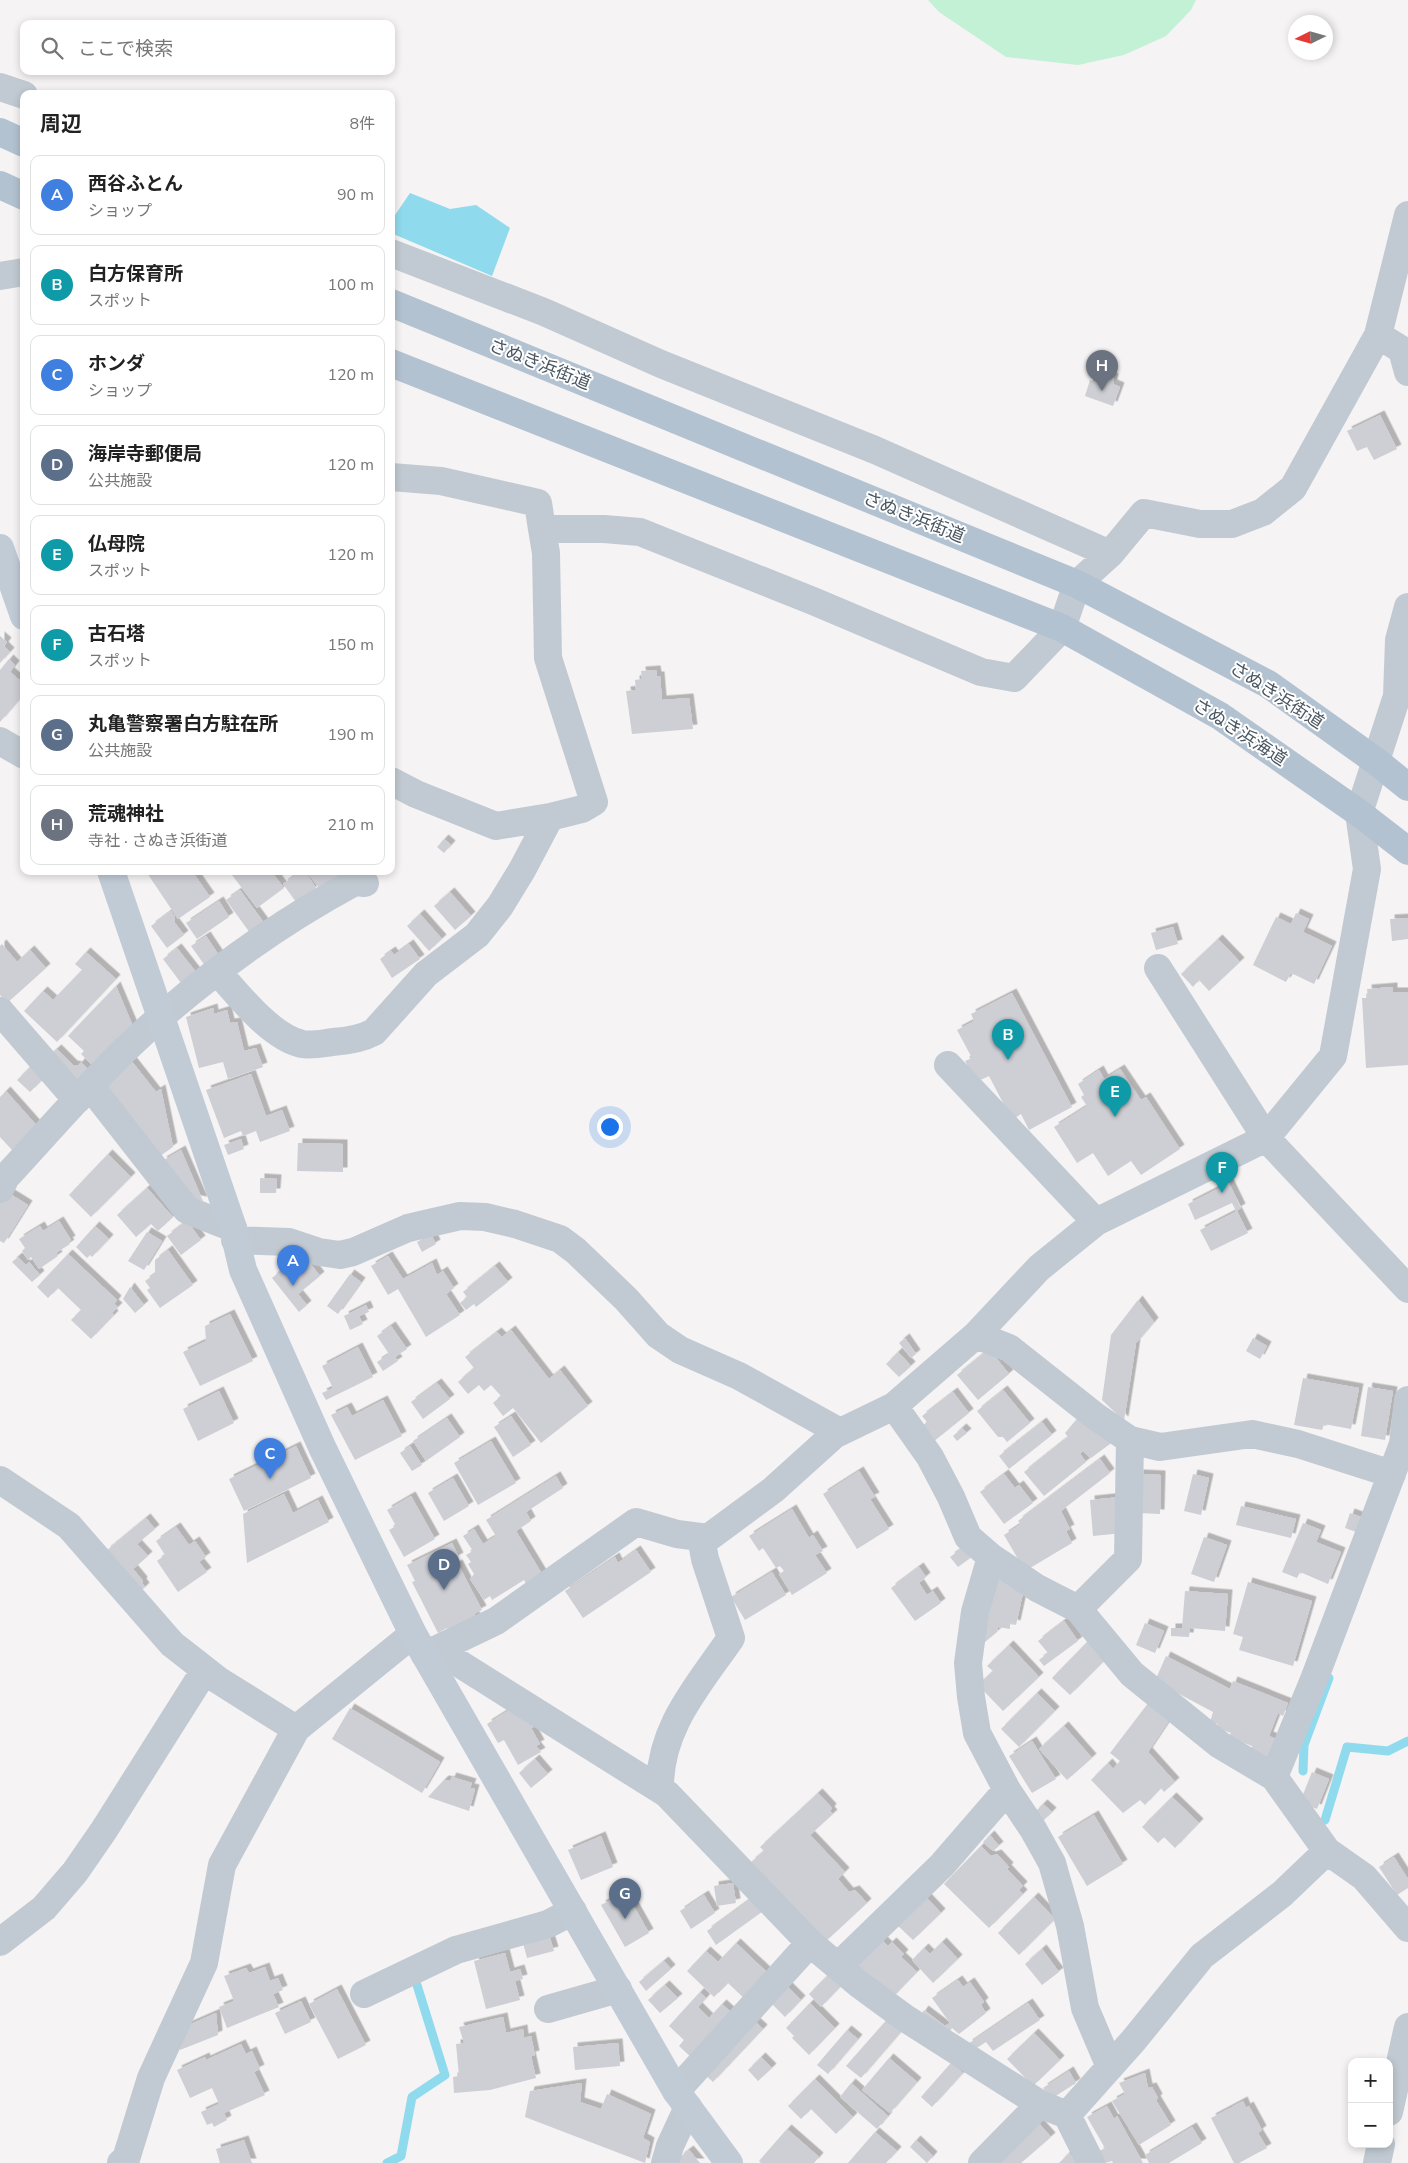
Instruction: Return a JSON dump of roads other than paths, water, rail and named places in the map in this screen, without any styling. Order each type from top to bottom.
[{"type":"main road","points":[[0,132],[20,141]]},
{"type":"main road","points":[[0,185],[20,194]]},
{"type":"main road","name":"さぬき浜街道","points":[[395,305],[1077,584],[1268,684],[1408,787]]},
{"type":"main road","points":[[395,365],[1062,628]]},
{"type":"main road","name":"さぬき浜海道","points":[[1062,628],[1220,716],[1359,813],[1408,851]]},
{"type":"street","points":[[0,87],[20,94]]},
{"type":"street","points":[[542,529],[604,529],[640,532],[822,604],[981,672],[1014,678],[1062,628],[1077,584],[1110,554],[1144,513],[1200,524],[1232,524],[1263,512],[1293,488],[1378,334],[1408,215]]},
{"type":"street","points":[[395,255],[544,312],[661,364],[875,450],[1110,554]]},
{"type":"street","points":[[0,276],[20,273]]},
{"type":"street","points":[[1378,334],[1406,356]]},
{"type":"street","points":[[395,477],[441,481],[538,503],[546,553],[548,658],[594,802],[582,809],[550,817],[496,826],[416,794],[395,783]]},
{"type":"street","points":[[0,548],[20,605]]},
{"type":"street","points":[[124,2162],[151,2078],[204,1963],[222,1865],[296,1729],[419,1644],[496,1621],[636,1522],[677,1534],[708,1538],[773,1490],[834,1435],[894,1406],[976,1335],[1039,1268],[1096,1222],[1266,1138],[1333,1056],[1367,869],[1359,813],[1376,762],[1403,696],[1399,640],[1408,607]]},
{"type":"street","points":[[0,741],[20,753]]},
{"type":"street","points":[[218,972],[238,997],[258,1016],[294,1041],[311,1045],[349,1041],[367,1036],[374,1032],[426,974],[477,935],[500,906],[522,870],[550,817]]},
{"type":"street","points":[[112,875],[234,1234],[243,1270],[318,1438],[419,1644],[682,2099],[729,2163]]},
{"type":"street","points":[[0,1189],[6,1178],[83,1093],[161,1017],[257,943],[327,897],[355,882],[365,883]]},
{"type":"street","points":[[1158,968],[1266,1138],[1408,1289]]},
{"type":"street","points":[[0,1011],[83,1093],[187,1210],[234,1234],[289,1242],[319,1252],[340,1255],[353,1252],[408,1228],[460,1216],[484,1217],[515,1224],[560,1239],[576,1250],[626,1299],[658,1335],[680,1350],[739,1376],[840,1432]]},
{"type":"street","points":[[948,1065],[1096,1222]]},
{"type":"street","points":[[976,1335],[1009,1348],[1095,1416],[1130,1440],[1160,1446],[1252,1434],[1298,1444],[1392,1474]]},
{"type":"street","points":[[1274,1777],[1315,1677],[1403,1444],[1408,1400]]},
{"type":"street","points":[[894,1406],[930,1457],[951,1497],[968,1537],[991,1557],[1037,1588],[1078,1609],[1132,1674],[1220,1745],[1274,1777],[1326,1851],[1364,1877],[1408,1928]]},
{"type":"street","points":[[1078,1609],[1128,1559],[1130,1440]]},
{"type":"street","points":[[0,1480],[69,1526],[172,1644],[204,1670],[296,1729]]},
{"type":"street","points":[[660,1789],[662,1757],[674,1722],[731,1638],[705,1559],[701,1537]]},
{"type":"street","points":[[991,1557],[975,1612],[968,1663],[977,1733],[1006,1790],[1033,1829],[1052,1863],[1070,1926],[1085,2008],[1110,2067]]},
{"type":"street","points":[[419,1644],[452,1659],[660,1789],[810,1943],[838,1966],[905,2018],[1040,2104],[1067,2115],[1091,2163]]},
{"type":"street","points":[[0,1942],[44,1908],[75,1872],[104,1830],[204,1670]]},
{"type":"street","points":[[838,1966],[942,1865],[1006,1790]]},
{"type":"street","points":[[1067,2115],[1110,2067],[1202,1956],[1282,1894],[1326,1851]]},
{"type":"street","points":[[364,1994],[456,1950],[548,1924],[573,1911]]},
{"type":"street","points":[[666,2163],[682,2099],[810,1943]]},
{"type":"street","points":[[548,2009],[618,1989]]},
{"type":"street","points":[[1391,2103],[1408,2027]]},
{"type":"street","points":[[982,2163],[1040,2104]]},
{"type":"street","points":[[1377,2163],[1380,2148]]},
{"type":"water","points":[[410,193],[450,209],[476,205],[510,228],[492,276],[395,235],[395,215]]},
{"type":"waterway","points":[[1303,1771],[1304,1745],[1329,1678]]},
{"type":"waterway","points":[[1325,1820],[1347,1747],[1388,1751],[1408,1741]]},
{"type":"waterway","points":[[387,2163],[401,2156],[412,2097],[445,2075],[417,1985]]},
{"type":"place","name":"荒魂神社","points":[[1102,391]]},
{"type":"place","name":"白方保育所","points":[[1008,1060]]},
{"type":"place","name":"仏母院","points":[[1115,1117]]},
{"type":"place","name":"古石塔","points":[[1222,1193]]},
{"type":"place","name":"西谷ふとん","points":[[293,1286]]},
{"type":"place","name":"ホンダ","points":[[270,1479]]},
{"type":"place","name":"海岸寺郵便局","points":[[444,1590]]},
{"type":"place","name":"丸亀警察署白方駐在所","points":[[625,1919]]}]
